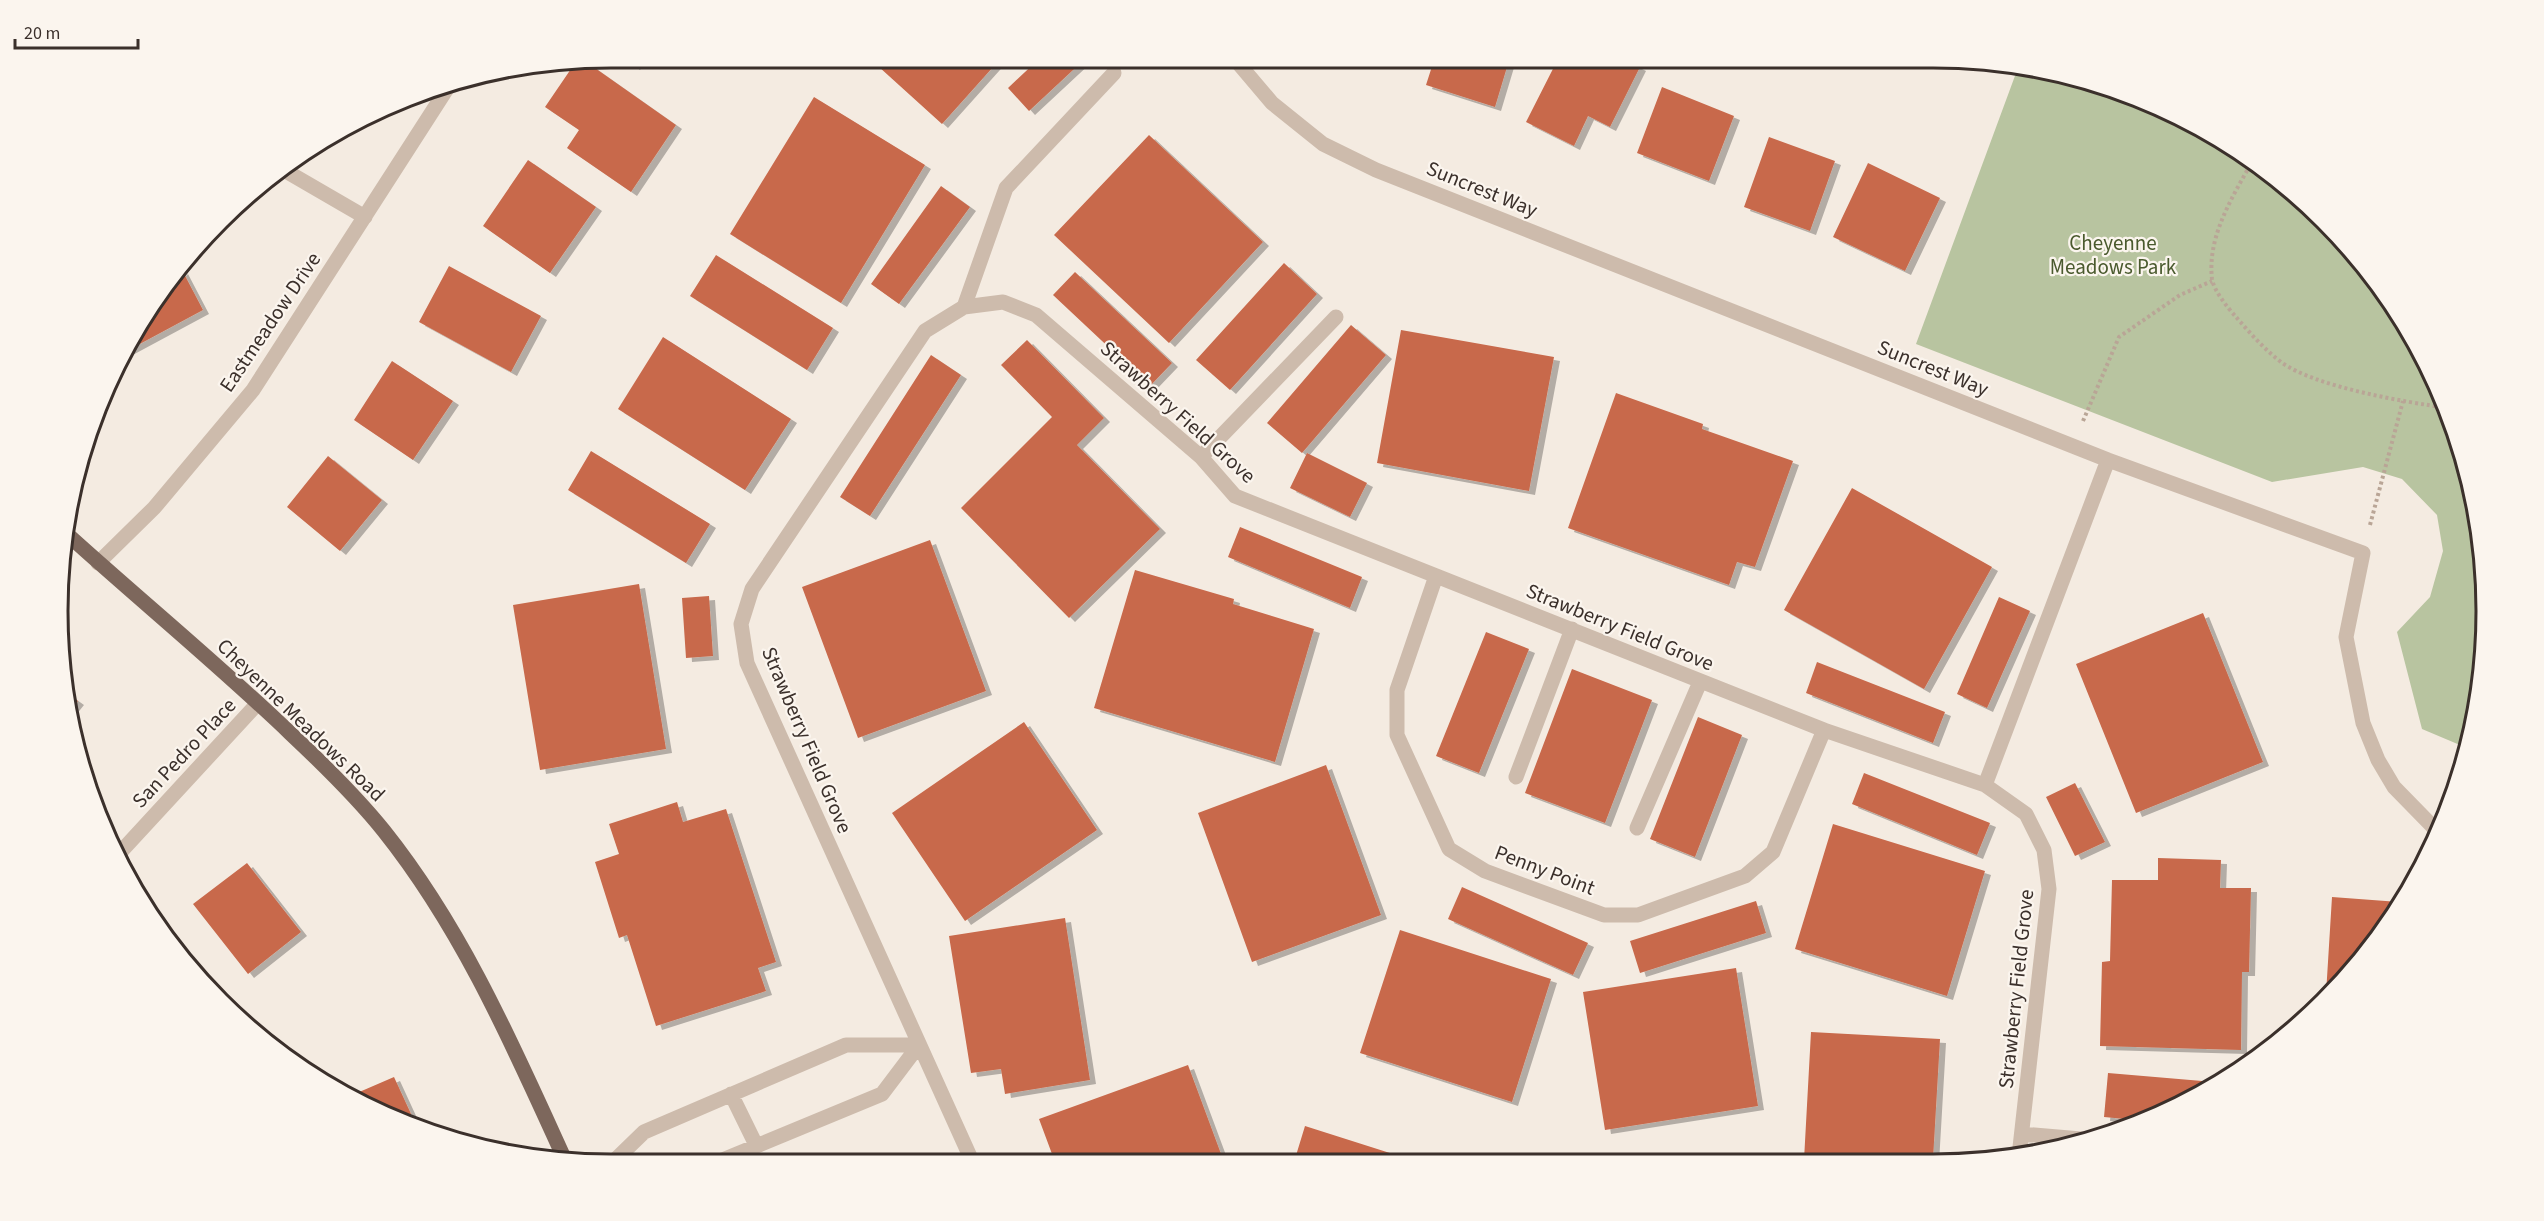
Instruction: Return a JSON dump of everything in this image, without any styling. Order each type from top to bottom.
[{"type":"main road","name":"Cheyenne Meadows Road","points":[[72,539],[258,703],[337,778],[384,831],[442,912],[494,1006],[561,1151]]},
{"type":"street","name":"Suncrest Way","points":[[1242,68],[1272,103],[1323,144],[1376,170],[2108,460],[2363,553]]},
{"type":"street","points":[[964,307],[1006,188],[1114,74]]},
{"type":"street","name":"Eastmeadow Drive","points":[[98,563],[154,508],[253,390],[444,94]]},
{"type":"street","points":[[289,173],[364,217]]},
{"type":"street","name":"Strawberry Field Grove","points":[[969,1154],[747,663],[741,624],[752,589],[925,331],[964,307],[1003,302],[1036,315],[1201,457],[1235,496],[1824,730],[1985,785],[2026,814],[2044,850],[2049,889],[2020,1146]]},
{"type":"street","points":[[1201,457],[1335,317]]},
{"type":"street","points":[[1985,785],[2108,460]]},
{"type":"street","points":[[2363,553],[2346,637],[2363,723],[2378,760],[2394,787],[2432,826]]},
{"type":"street","name":"Penny Point","points":[[1436,576],[1397,690],[1397,735],[1449,849],[1485,871],[1604,915],[1638,915],[1745,876],[1773,852],[1824,730]]},
{"type":"street","points":[[1516,777],[1572,629]]},
{"type":"street","points":[[1637,828],[1700,682]]},
{"type":"street","name":"San Pedro Place","points":[[123,851],[258,703]]},
{"type":"street","points":[[621,1154],[644,1132],[846,1045],[919,1045]]},
{"type":"street","points":[[735,1154],[882,1094],[919,1045]]},
{"type":"street","points":[[731,1094],[756,1145]]},
{"type":"street","points":[[2022,1134],[2063,1137]]},
{"type":"path","points":[[2248,169],[2218,228],[2212,255],[2212,281],[2230,309],[2283,364],[2321,380],[2403,401],[2436,406]]},
{"type":"path","points":[[2073,446],[2119,337],[2180,295],[2212,281]]},
{"type":"path","points":[[2363,553],[2403,401]]},
{"type":"green space","name":"Cheyenne Meadows Park","points":[[2016,74],[2074,86],[2108,96],[2174,123],[2235,159],[2264,180],[2292,202],[2342,252],[2385,309],[2421,370],[2448,436],[2466,505],[2475,575],[2475,646],[2472,681],[2459,745],[2422,729],[2397,632],[2430,597],[2443,551],[2437,515],[2402,479],[2363,467],[2272,482],[1916,344]]},
{"type":"building","points":[[596,68],[676,125],[631,192],[567,148],[579,130],[545,107],[571,69]]},
{"type":"building","points":[[880,68],[992,68],[942,124]]},
{"type":"building","points":[[1029,68],[1075,68],[1029,111],[1008,88]]},
{"type":"building","points":[[1431,68],[1507,68],[1495,107],[1426,85]]},
{"type":"building","points":[[1553,68],[1640,68],[1610,127],[1588,116],[1574,146],[1526,122]]},
{"type":"building","points":[[1662,87],[1734,116],[1709,181],[1637,153]]},
{"type":"building","points":[[814,97],[925,165],[841,303],[730,234]]},
{"type":"building","points":[[1149,135],[1263,242],[1169,343],[1054,235]]},
{"type":"building","points":[[1769,137],[1835,161],[1810,231],[1744,207]]},
{"type":"building","points":[[528,160],[596,207],[550,273],[483,226]]},
{"type":"building","points":[[1868,163],[1940,198],[1905,271],[1833,237]]},
{"type":"building","points":[[941,186],[970,207],[899,304],[871,284]]},
{"type":"building","points":[[716,255],[833,328],[807,370],[690,296]]},
{"type":"building","points":[[1284,263],[1317,294],[1230,390],[1196,360]]},
{"type":"building","points":[[449,266],[541,316],[511,372],[419,322]]},
{"type":"building","points":[[1075,272],[1172,363],[1150,386],[1053,295]]},
{"type":"building","points":[[184,274],[203,310],[136,346]]},
{"type":"building","points":[[1351,325],[1386,355],[1302,453],[1267,423]]},
{"type":"building","points":[[1401,330],[1554,357],[1529,491],[1377,463]]},
{"type":"building","points":[[663,337],[791,419],[745,490],[618,409]]},
{"type":"building","points":[[1027,340],[1104,418],[1077,445],[1160,529],[1069,618],[961,508],[1052,417],[1001,365]]},
{"type":"building","points":[[931,355],[961,375],[870,516],[840,497]]},
{"type":"building","points":[[392,361],[453,401],[413,460],[354,420]]},
{"type":"building","points":[[1616,393],[1703,424],[1702,429],[1793,461],[1755,567],[1737,562],[1729,585],[1568,528]]},
{"type":"building","points":[[591,451],[710,524],[686,563],[568,490]]},
{"type":"building","points":[[1307,453],[1367,483],[1350,517],[1290,488]]},
{"type":"building","points":[[328,456],[382,500],[340,551],[287,507]]},
{"type":"building","points":[[1852,488],[1992,567],[1924,689],[1784,610]]},
{"type":"building","points":[[1240,527],[1362,577],[1350,608],[1228,557]]},
{"type":"building","points":[[930,540],[986,691],[858,738],[802,587]]},
{"type":"building","points":[[1135,570],[1234,599],[1233,604],[1314,629],[1275,762],[1094,708]]},
{"type":"building","points":[[639,584],[666,749],[540,770],[513,605]]},
{"type":"building","points":[[709,596],[713,656],[686,658],[682,598]]},
{"type":"building","points":[[1999,597],[2030,611],[1987,708],[1957,694]]},
{"type":"building","points":[[2203,613],[2263,762],[2136,813],[2076,664]]},
{"type":"building","points":[[1486,632],[1529,649],[1479,773],[1436,756]]},
{"type":"building","points":[[1817,662],[1945,712],[1933,743],[1806,693]]},
{"type":"building","points":[[1572,669],[1652,700],[1605,823],[1525,793]]},
{"type":"building","points":[[1698,717],[1742,735],[1695,857],[1650,839]]},
{"type":"building","points":[[1024,722],[1097,830],[965,921],[892,813]]},
{"type":"building","points":[[1326,765],[1381,915],[1252,962],[1198,813]]},
{"type":"building","points":[[1864,773],[1990,823],[1977,855],[1852,804]]},
{"type":"building","points":[[2075,783],[2105,842],[2075,856],[2046,797]]},
{"type":"building","points":[[677,802],[683,822],[726,809],[776,962],[758,968],[766,991],[656,1026],[627,935],[619,938],[595,862],[619,854],[609,824]]},
{"type":"building","points":[[1833,824],[1985,871],[1947,996],[1795,949]]},
{"type":"building","points":[[2158,858],[2221,860],[2220,888],[2251,888],[2249,972],[2242,972],[2241,1050],[2100,1046],[2102,962],[2110,961],[2112,880],[2158,880]]},
{"type":"building","points":[[247,863],[301,932],[248,974],[193,904]]},
{"type":"building","points":[[1462,887],[1588,943],[1573,975],[1448,919]]},
{"type":"building","points":[[2332,897],[2392,901],[2364,941],[2327,984]]},
{"type":"building","points":[[1756,901],[1766,933],[1640,973],[1630,941]]},
{"type":"building","points":[[1065,918],[1090,1080],[1005,1094],[1001,1069],[971,1073],[949,936]]},
{"type":"building","points":[[1400,930],[1551,979],[1512,1102],[1360,1053]]},
{"type":"building","points":[[1736,968],[1758,1106],[1605,1130],[1583,992]]},
{"type":"building","points":[[1811,1032],[1940,1039],[1933,1154],[1804,1154]]},
{"type":"building","points":[[1188,1065],[1221,1154],[1052,1154],[1039,1119]]},
{"type":"building","points":[[2108,1073],[2205,1081],[2174,1098],[2124,1119],[2104,1117]]},
{"type":"building","points":[[394,1077],[412,1115],[370,1098],[359,1092]]},
{"type":"building","points":[[1305,1126],[1393,1154],[1296,1154]]}]
